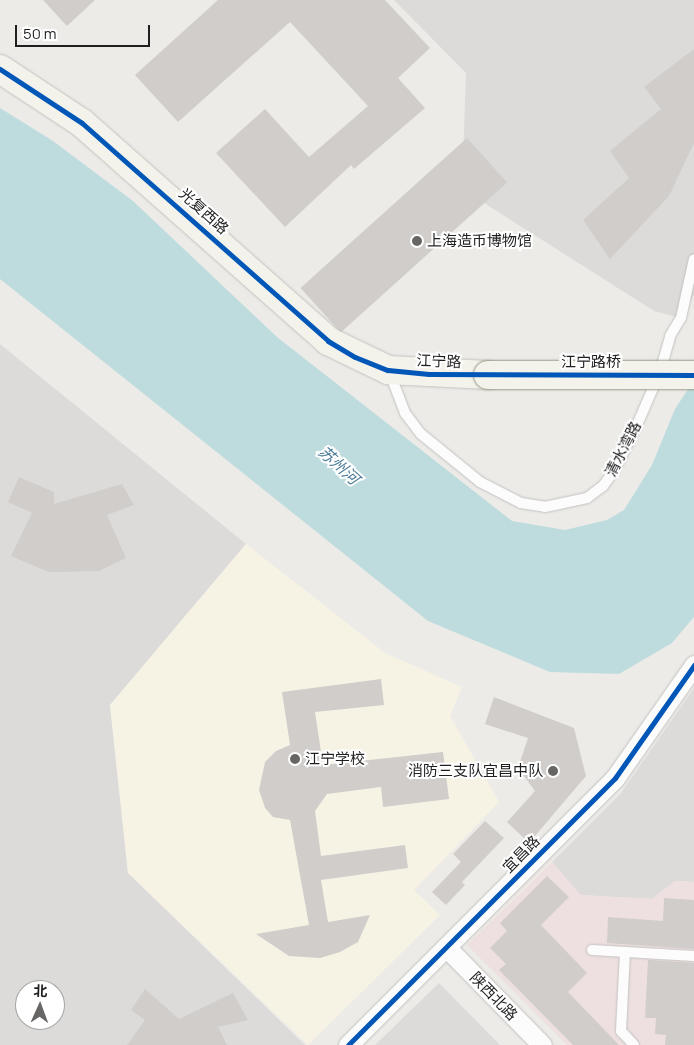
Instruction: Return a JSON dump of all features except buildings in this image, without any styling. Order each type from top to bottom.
[{"type":"main road","name":"光复西路","points":[[0,70],[82,123],[328,341],[388,370]]},
{"type":"main road","name":"江宁路","points":[[388,370],[488,374]]},
{"type":"main road","name":"江宁路桥","points":[[488,374],[694,375]]},
{"type":"street","name":"宜昌路","points":[[348,1045],[615,778],[694,665]]},
{"type":"street","name":"陕西北路","points":[[446,947],[542,1045]]},
{"type":"lane","name":"清水湾路","points":[[388,370],[405,413],[421,434],[480,482],[522,503],[546,507],[578,502],[603,486],[625,451],[660,372],[670,336],[681,318],[694,259]]},
{"type":"lane","points":[[592,950],[694,956]]},
{"type":"lane","points":[[625,952],[621,1031],[634,1045]]},
{"type":"shaded area","points":[[394,0],[694,0],[694,294],[681,318],[654,311],[462,189],[466,73]]},
{"type":"shaded area","points":[[0,344],[246,544],[110,705],[128,873],[305,1045],[0,1045]]},
{"type":"shaded area","name":"江宁学校","points":[[246,544],[385,653],[462,687],[450,716],[499,802],[414,890],[440,915],[308,1045],[128,873],[110,705]]},
{"type":"shaded area","points":[[694,688],[694,882],[675,881],[652,899],[580,895],[552,862],[621,793]]},
{"type":"shaded area","points":[[552,862],[581,895],[652,899],[675,881],[694,882],[694,1045],[567,1045],[467,945]]},
{"type":"shaded area","points":[[439,983],[500,1045],[375,1045]]},
{"type":"water","name":"苏州河","points":[[0,108],[53,141],[133,201],[277,337],[512,521],[565,530],[607,520],[624,510],[652,465],[675,409],[694,380],[694,617],[672,643],[619,674],[550,672],[428,621],[0,279]]},
{"type":"cycle path","points":[[0,69],[82,123],[328,341],[355,357],[388,370],[429,374],[694,375]]},
{"type":"cycle path","points":[[348,1045],[615,778],[694,665]]},
{"type":"place","name":"上海造币博物馆","points":[[417,241]]},
{"type":"place","name":"江宁学校","points":[[295,759]]},
{"type":"place","name":"消防三支队宜昌中队","points":[[553,771]]}]
